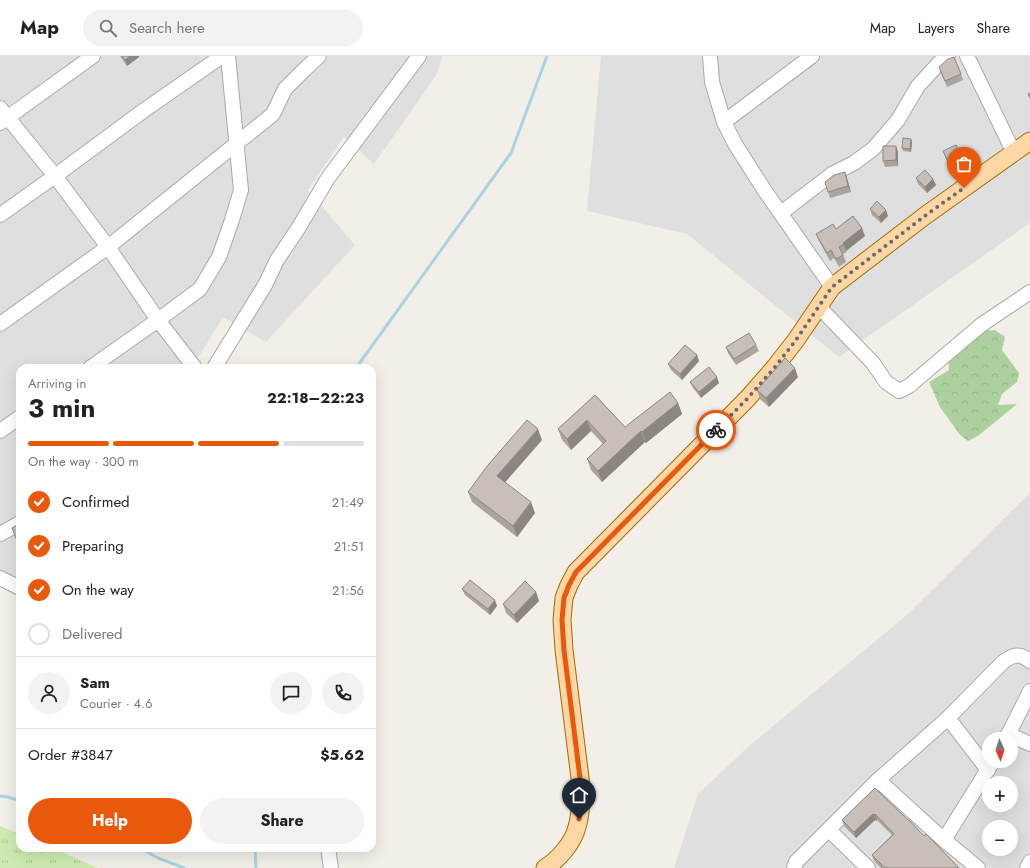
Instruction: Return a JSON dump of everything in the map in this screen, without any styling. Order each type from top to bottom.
[{"type":"main road","points":[[546,868],[555,862],[567,848],[577,828],[581,809],[581,786],[564,650],[562,620],[564,598],[576,572],[766,378],[796,340],[832,287],[926,215],[1030,141]]},
{"type":"street","points":[[94,56],[2,116],[54,176],[108,246],[158,320],[192,364]]},
{"type":"street","points":[[0,215],[143,110],[222,56]]},
{"type":"street","points":[[96,364],[200,289],[219,257],[241,190],[228,56]]},
{"type":"street","points":[[0,324],[108,246],[262,124],[273,114],[286,89],[319,56]]},
{"type":"street","points":[[216,364],[265,285],[277,260],[299,227],[328,178],[419,56]]},
{"type":"street","points":[[710,56],[712,82],[724,122],[735,144],[765,191],[832,287]]},
{"type":"street","points":[[724,122],[812,56]]},
{"type":"street","points":[[781,213],[832,174],[854,163],[874,148],[898,120],[918,86],[940,62],[948,56]]},
{"type":"street","points":[[967,56],[1014,153]]},
{"type":"street","points":[[819,307],[872,363],[886,382],[899,391],[909,386],[981,324],[1030,292]]},
{"type":"street","points":[[0,431],[16,420]]},
{"type":"street","points":[[0,534],[16,525]]},
{"type":"street","points":[[0,578],[16,586]]},
{"type":"street","points":[[794,868],[796,862],[878,780],[948,718],[1003,662],[1011,656],[1022,656],[1030,661]]},
{"type":"street","points":[[1010,732],[1030,691]]},
{"type":"street","points":[[948,718],[982,756]]},
{"type":"street","points":[[1018,740],[1030,744]]},
{"type":"street","points":[[944,840],[988,768]]},
{"type":"street","points":[[878,780],[944,840],[978,868]]},
{"type":"street","points":[[829,830],[868,868]]},
{"type":"street","points":[[329,852],[331,868]]},
{"type":"street","points":[[1027,868],[1030,862]]},
{"type":"shaded area","points":[[0,56],[442,56],[437,74],[374,164],[344,137],[308,190],[355,245],[266,342],[223,317],[194,364],[16,364],[16,591],[0,582]]},
{"type":"shaded area","points":[[601,56],[1030,56],[1030,223],[839,357],[687,234],[587,211]]},
{"type":"shaded area","points":[[1030,493],[1030,868],[674,868],[698,794],[748,747],[908,614]]},
{"type":"green space","points":[[995,330],[1005,337],[1002,350],[1019,373],[1017,382],[1002,394],[998,405],[1017,404],[978,436],[968,441],[960,435],[940,407],[929,382],[949,370],[948,358],[983,331]]},
{"type":"green space","points":[[0,826],[16,832],[16,852],[61,852],[98,868],[0,868]]},
{"type":"building","points":[[122,56],[130,56],[125,60]]},
{"type":"building","points":[[954,57],[961,74],[945,81],[939,67],[948,59]]},
{"type":"building","points":[[903,138],[911,139],[910,149],[902,148]]},
{"type":"building","points":[[956,145],[962,159],[949,164],[943,151]]},
{"type":"building","points":[[883,146],[896,146],[896,160],[883,161]]},
{"type":"building","points":[[925,170],[933,179],[925,187],[916,178]]},
{"type":"building","points":[[845,172],[848,186],[828,192],[825,182],[834,175]]},
{"type":"building","points":[[877,201],[886,210],[879,217],[870,209]]},
{"type":"building","points":[[853,216],[862,228],[839,247],[843,255],[836,259],[831,250],[827,253],[816,234],[833,224],[836,229]]},
{"type":"building","points":[[749,333],[756,345],[734,359],[726,347]]},
{"type":"building","points":[[685,345],[697,355],[680,374],[668,364]]},
{"type":"building","points":[[785,358],[795,368],[766,398],[757,390]]},
{"type":"building","points":[[709,367],[717,377],[699,392],[690,382]]},
{"type":"building","points":[[670,392],[678,403],[642,432],[641,431],[598,471],[587,459],[606,441],[587,420],[567,439],[558,429],[595,395],[625,427]]},
{"type":"building","points":[[527,420],[538,429],[497,476],[531,502],[513,526],[468,492],[488,465]]},
{"type":"building","points":[[16,526],[16,538],[12,528]]},
{"type":"building","points":[[470,580],[495,600],[488,609],[462,589]]},
{"type":"building","points":[[525,581],[536,592],[514,615],[503,604]]},
{"type":"building","points":[[875,788],[924,836],[926,834],[959,868],[885,868],[872,855],[894,834],[875,814],[873,814],[854,832],[842,820]]},
{"type":"waterway","points":[[359,364],[511,153],[547,56]]},
{"type":"waterway","points":[[0,796],[16,800]]},
{"type":"waterway","points":[[147,852],[184,868]]},
{"type":"waterway","points":[[255,852],[256,868]]},
{"type":"way so far","points":[[716,430],[748,398],[775,367],[796,340],[832,287],[964,188]]},
{"type":"route","points":[[579,819],[581,809],[581,786],[564,650],[562,620],[564,598],[576,572],[716,430]]}]
